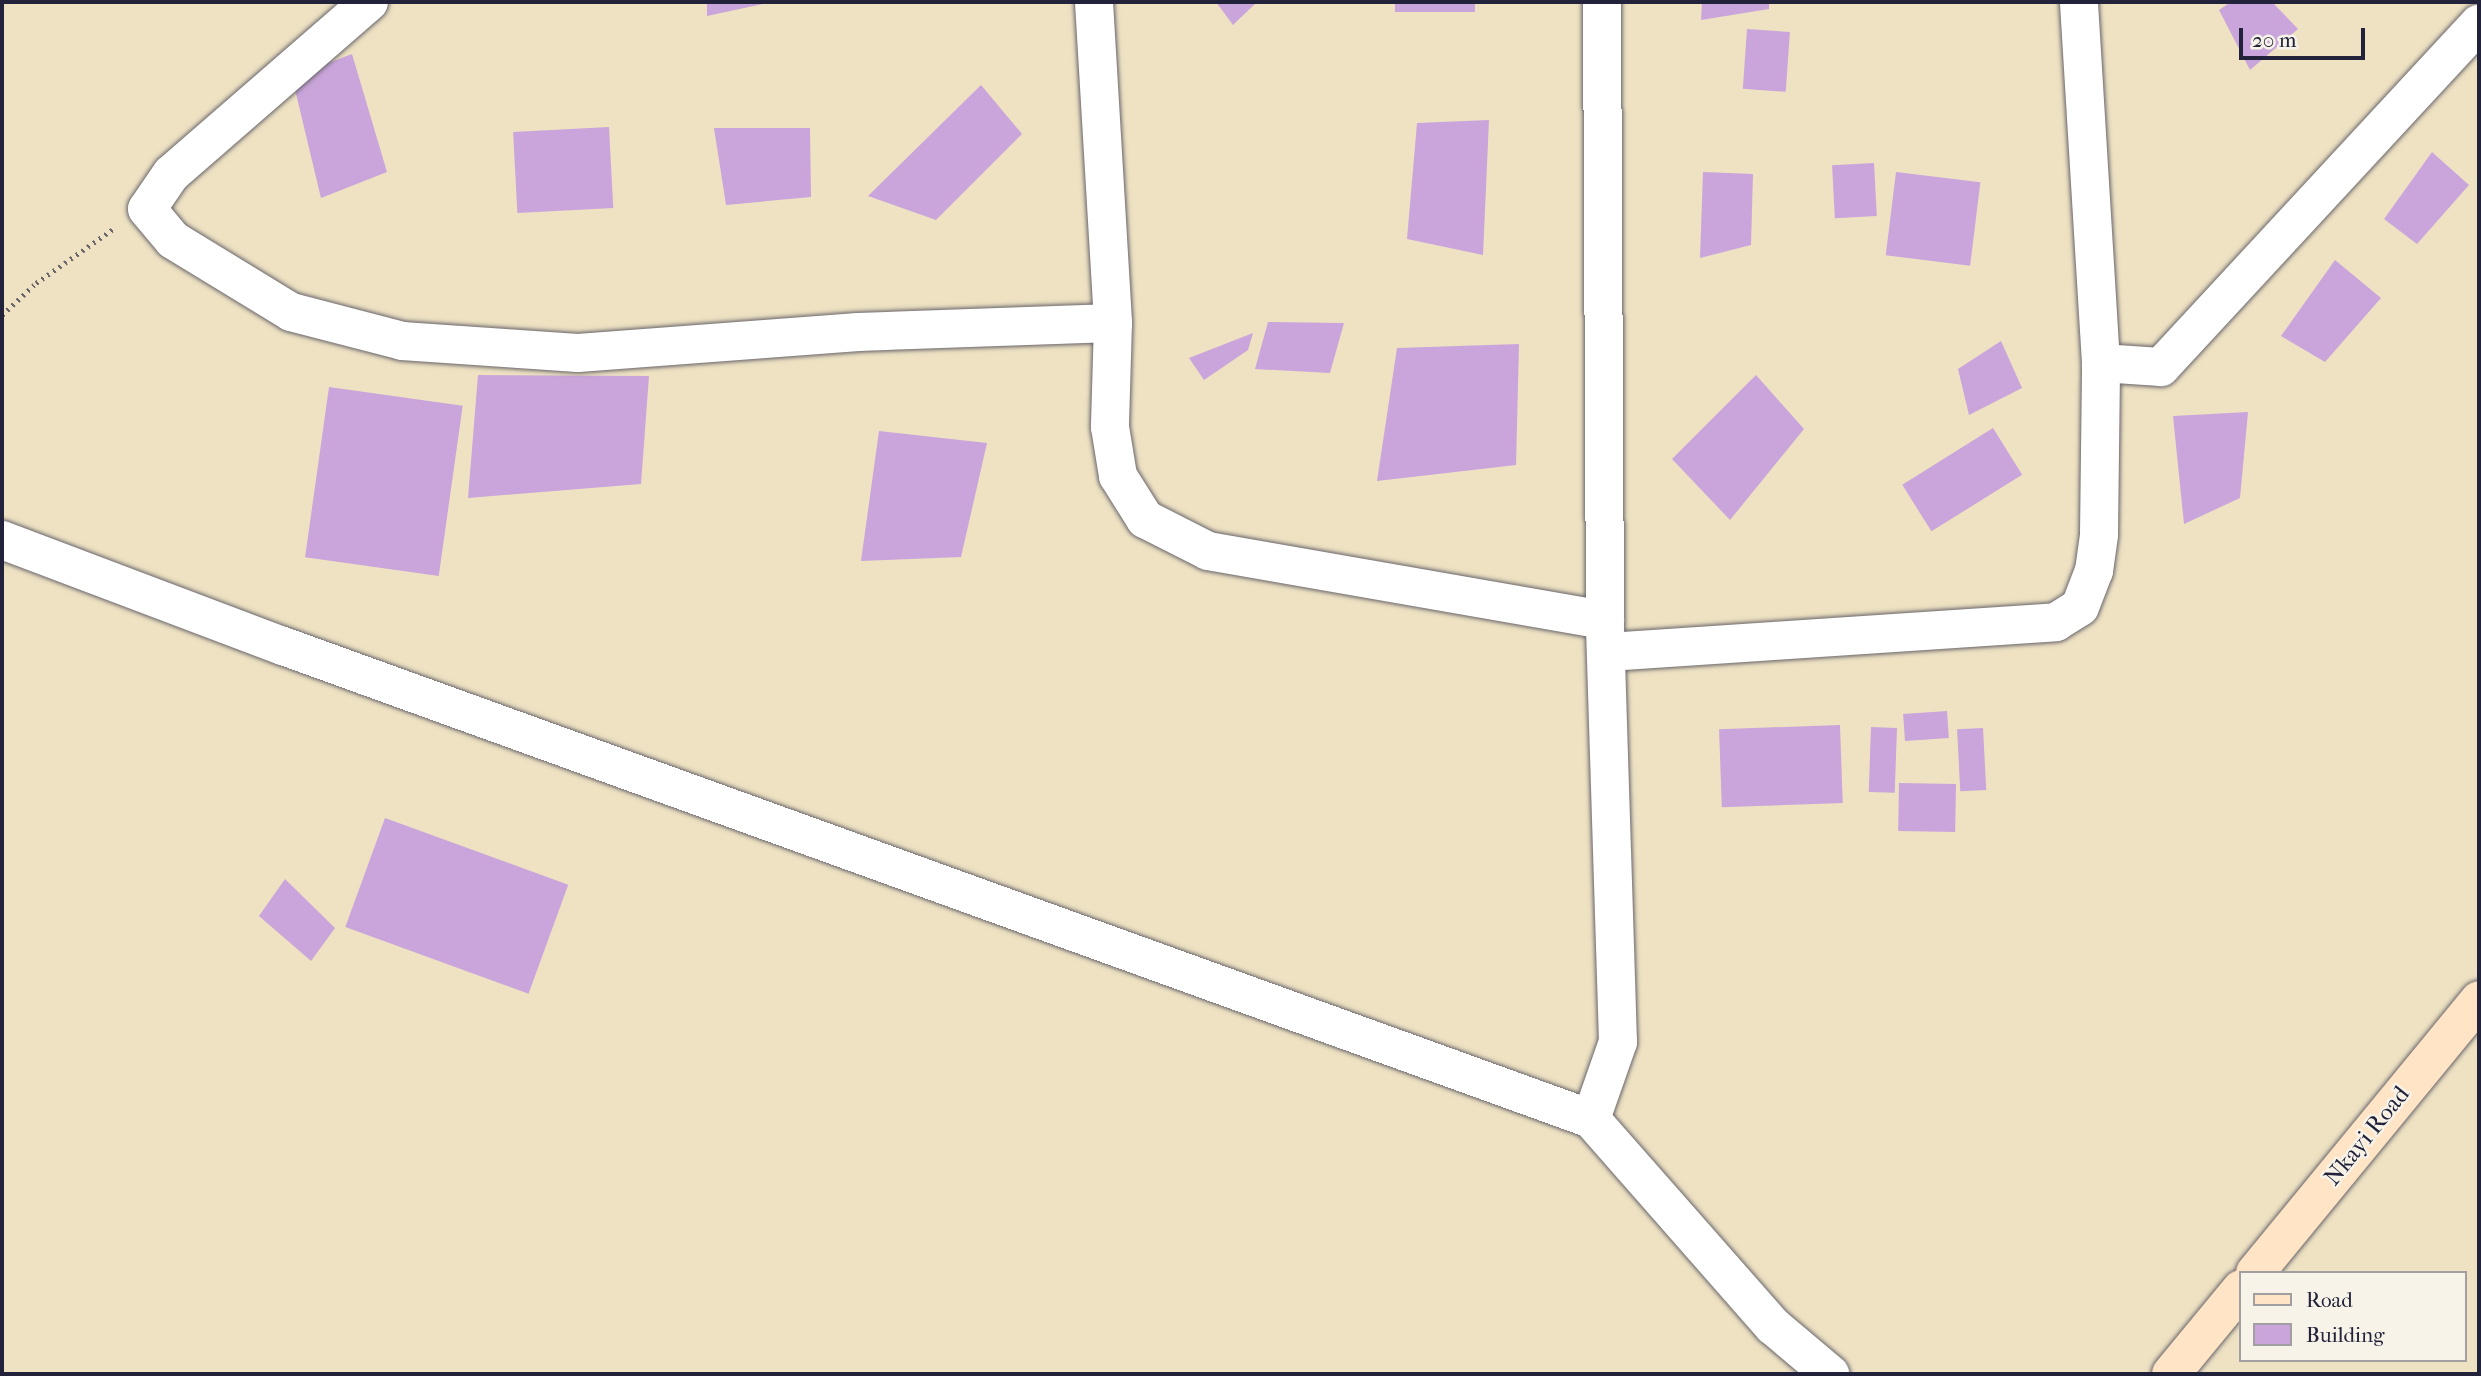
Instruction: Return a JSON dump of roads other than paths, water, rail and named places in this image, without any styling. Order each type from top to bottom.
[{"type":"main road","name":"Nkayi Road","points":[[2257,1271],[2479,1000]]},
{"type":"main road","points":[[2171,1374],[2240,1290]]},
{"type":"street","points":[[369,2],[171,174],[147,209],[173,240],[291,312],[402,341],[578,353],[858,332],[1112,323]]},
{"type":"street","points":[[1094,2],[1112,323],[1110,427],[1118,476],[1145,519],[1208,551],[1607,636],[2056,622],[2080,607],[2094,571],[2101,363],[2079,2]]},
{"type":"street","points":[[1591,1119],[1618,1042],[1607,636],[1601,2]]},
{"type":"street","points":[[2101,363],[2161,367],[2479,23]]},
{"type":"street","points":[[2,540],[283,646],[1591,1119],[1773,1326],[1830,1374]]}]
